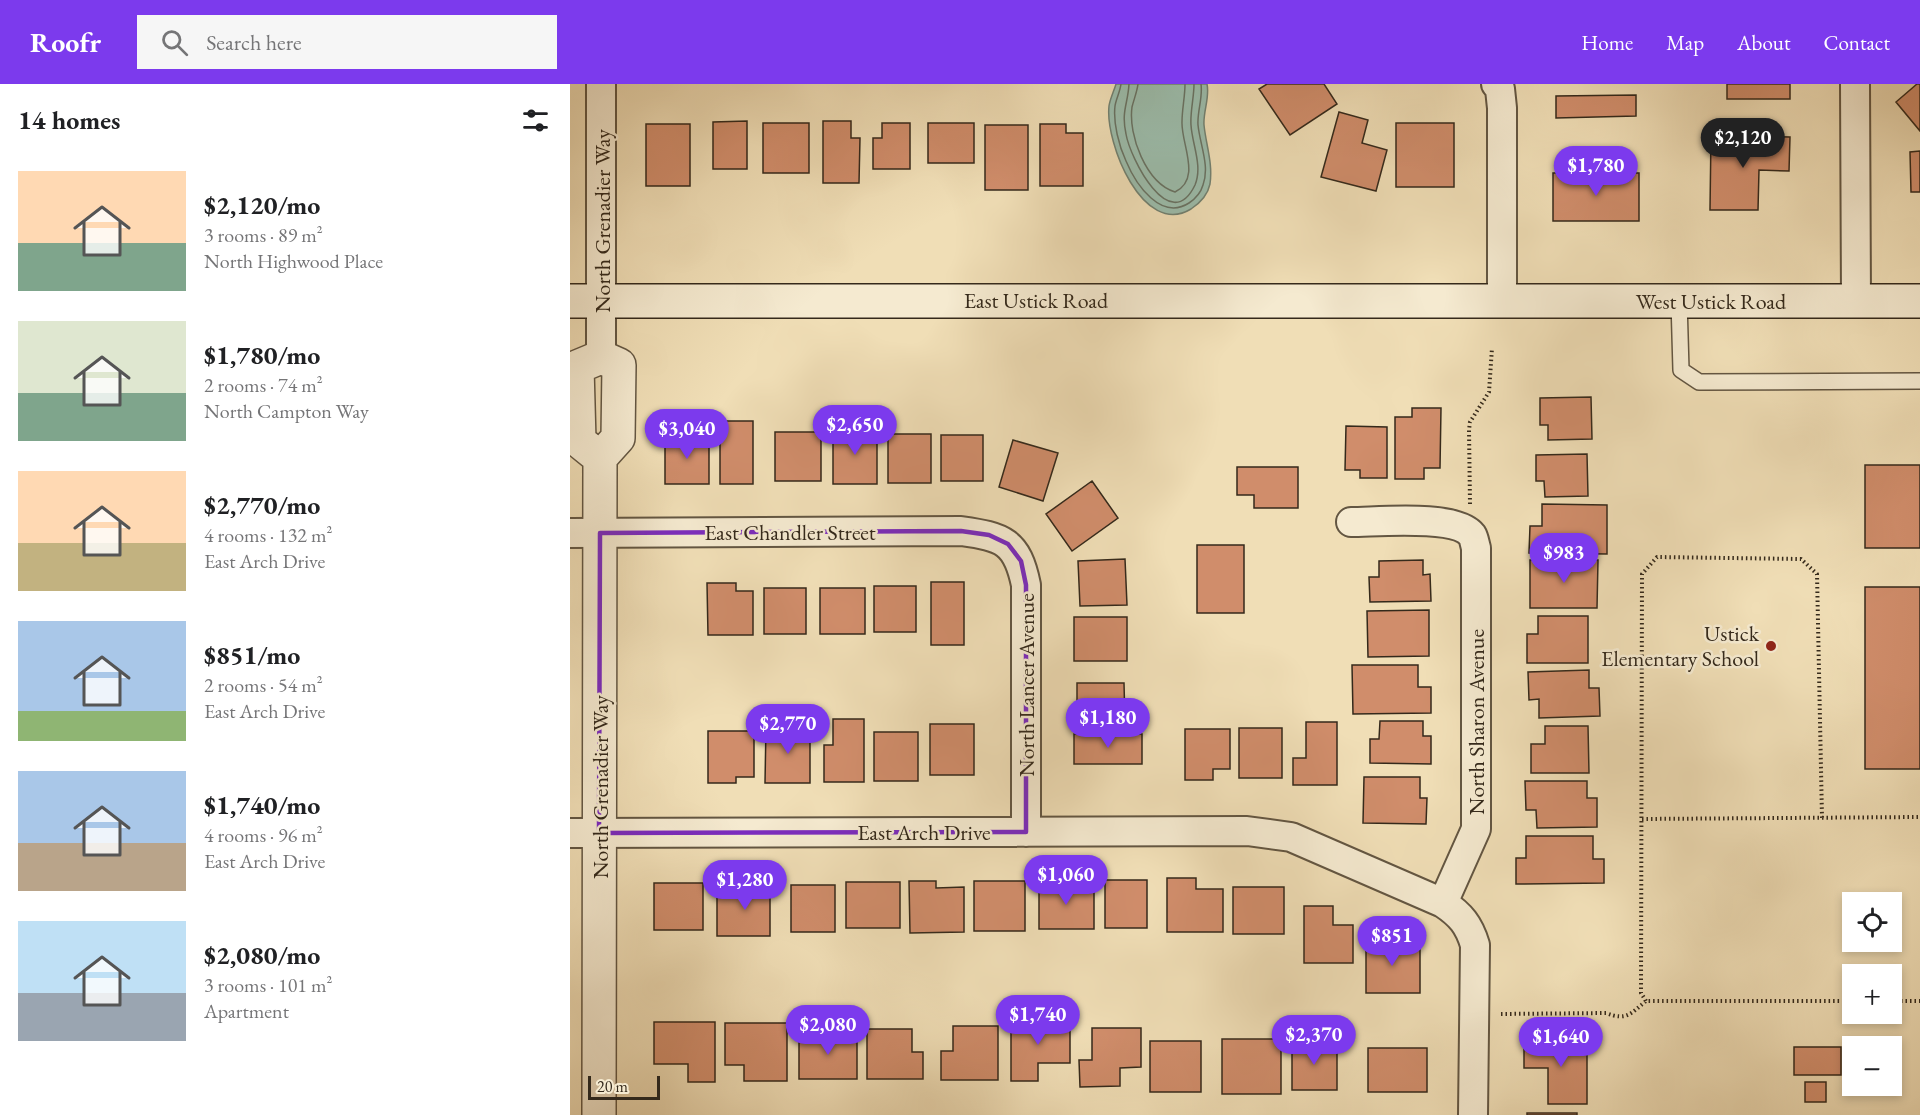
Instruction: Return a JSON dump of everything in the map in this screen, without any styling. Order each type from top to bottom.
[{"type":"main road","name":"East Ustick Road","points":[[570,301],[1502,301]]},
{"type":"main road","name":"West Ustick Road","points":[[1502,301],[1920,301]]},
{"type":"main road","name":"North Grenadier Way","points":[[599,1115],[585,833],[585,533],[600,459],[579,441],[577,367],[601,357]]},
{"type":"street","name":"North Grenadier Way","points":[[601,84],[601,357]]},
{"type":"street","points":[[1496,84],[1500,89],[1502,108],[1502,301]]},
{"type":"street","points":[[1855,84],[1856,301]]},
{"type":"street","points":[[1351,522],[1440,523],[1457,525],[1472,535]]},
{"type":"street","name":"East Chandler Street","points":[[585,533],[961,531],[989,535],[1008,544]]},
{"type":"street","name":"North Sharon Avenue","points":[[1443,903],[1476,829],[1476,548],[1472,535]]},
{"type":"street","name":"North Lancer Avenue","points":[[1008,544],[1021,561],[1026,585],[1026,832]]},
{"type":"street","name":"East Arch Drive","points":[[585,833],[1247,831],[1291,837],[1443,903],[1459,914],[1469,927],[1475,945],[1476,1015]]},
{"type":"street","points":[[1473,1115],[1476,1015]]},
{"type":"lane","points":[[1679,301],[1681,370],[1699,382],[1920,381]]},
{"type":"path","points":[[1472,535],[1468,430],[1470,422],[1489,392],[1492,348]]},
{"type":"path","points":[[1646,1000],[1641,993],[1642,574],[1658,557],[1801,559],[1817,574],[1822,818]]},
{"type":"path","points":[[1642,819],[1920,817]]},
{"type":"path","points":[[1476,1015],[1606,1013],[1619,1018],[1627,1016],[1646,1000],[1842,1001]]},
{"type":"path","points":[[1902,1001],[1920,1001]]},
{"type":"highlighted area","points":[[961,531],[989,535],[1008,544],[1021,561],[1026,585],[1026,832],[599,833],[600,533]]},
{"type":"water","points":[[1116,84],[1207,84],[1204,125],[1210,161],[1210,184],[1203,198],[1191,209],[1174,214],[1157,210],[1143,199],[1130,182],[1113,142],[1109,122],[1109,106]]},
{"type":"building","points":[[1267,84],[1324,84],[1337,104],[1290,135],[1259,89]]},
{"type":"building","points":[[1727,84],[1790,84],[1790,99],[1727,99]]},
{"type":"building","points":[[1920,84],[1920,131],[1896,102]]},
{"type":"building","points":[[1636,95],[1636,116],[1556,118],[1556,96]]},
{"type":"building","points":[[1339,112],[1368,120],[1362,143],[1387,150],[1376,191],[1321,177]]},
{"type":"building","points":[[747,121],[747,169],[713,169],[713,122]]},
{"type":"building","points":[[823,121],[851,121],[851,138],[860,138],[859,183],[823,183]]},
{"type":"building","points":[[763,123],[809,123],[809,173],[763,173]]},
{"type":"building","points":[[882,123],[910,123],[910,169],[873,169],[873,138],[882,138]]},
{"type":"building","points":[[928,123],[974,123],[974,163],[928,163]]},
{"type":"building","points":[[1396,123],[1454,123],[1454,187],[1396,187]]},
{"type":"building","points":[[646,124],[690,124],[690,186],[646,186]]},
{"type":"building","points":[[1040,124],[1066,124],[1066,133],[1083,133],[1083,186],[1040,186]]},
{"type":"building","points":[[985,125],[1028,125],[1028,190],[985,190]]},
{"type":"building","points":[[1711,136],[1790,137],[1789,171],[1759,170],[1758,210],[1710,210]]},
{"type":"building","points":[[1920,151],[1920,192],[1911,192],[1910,152]]},
{"type":"building","points":[[1553,173],[1639,173],[1639,221],[1553,221]]},
{"type":"building","points":[[1591,397],[1592,439],[1548,440],[1548,425],[1540,425],[1540,398]]},
{"type":"building","points":[[1412,408],[1441,408],[1440,468],[1424,468],[1424,479],[1395,479],[1395,417],[1412,417]]},
{"type":"building","points":[[720,421],[753,421],[753,484],[720,484]]},
{"type":"building","points":[[1346,426],[1387,427],[1387,478],[1360,478],[1360,470],[1345,470]]},
{"type":"building","points":[[833,429],[877,429],[877,484],[833,484]]},
{"type":"building","points":[[775,432],[821,432],[821,481],[775,481]]},
{"type":"building","points":[[888,434],[931,434],[931,483],[888,483]]},
{"type":"building","points":[[941,435],[983,435],[983,481],[941,481]]},
{"type":"building","points":[[665,436],[709,436],[709,484],[665,484]]},
{"type":"building","points":[[1013,440],[1058,453],[1043,501],[999,487]]},
{"type":"building","points":[[1587,454],[1588,496],[1545,497],[1544,481],[1536,481],[1536,455]]},
{"type":"building","points":[[1865,465],[1920,465],[1920,548],[1865,548]]},
{"type":"building","points":[[1237,467],[1298,467],[1298,508],[1254,508],[1254,495],[1237,495]]},
{"type":"building","points":[[1092,481],[1118,518],[1072,551],[1046,514]]},
{"type":"building","points":[[1542,504],[1607,505],[1607,554],[1529,553],[1530,526],[1542,526]]},
{"type":"building","points":[[1197,545],[1244,545],[1244,613],[1197,613]]},
{"type":"building","points":[[1125,559],[1127,605],[1080,606],[1078,561]]},
{"type":"building","points":[[1423,560],[1423,575],[1430,574],[1431,601],[1370,602],[1369,577],[1379,577],[1379,561]]},
{"type":"building","points":[[1530,560],[1598,560],[1597,608],[1530,608]]},
{"type":"building","points":[[931,582],[964,582],[964,645],[931,645]]},
{"type":"building","points":[[707,583],[736,583],[736,591],[753,591],[753,635],[708,635]]},
{"type":"building","points":[[874,586],[916,586],[916,632],[874,632]]},
{"type":"building","points":[[1865,587],[1920,587],[1920,769],[1865,769]]},
{"type":"building","points":[[764,588],[806,588],[806,634],[764,634]]},
{"type":"building","points":[[820,588],[865,588],[865,634],[820,634]]},
{"type":"building","points":[[1429,610],[1429,656],[1368,657],[1367,611]]},
{"type":"building","points":[[1538,616],[1588,616],[1588,663],[1527,663],[1527,634],[1538,634]]},
{"type":"building","points":[[1074,617],[1127,617],[1127,661],[1074,661]]},
{"type":"building","points":[[1352,665],[1418,665],[1418,687],[1431,687],[1431,713],[1353,714]]},
{"type":"building","points":[[1589,670],[1589,688],[1599,688],[1600,716],[1539,718],[1539,699],[1529,700],[1528,672]]},
{"type":"building","points":[[1077,683],[1124,683],[1125,724],[1077,724]]},
{"type":"building","points":[[833,719],[864,719],[864,782],[824,782],[824,745],[833,745]]},
{"type":"building","points":[[1380,721],[1423,721],[1423,736],[1431,736],[1431,764],[1370,763],[1370,739],[1379,739]]},
{"type":"building","points":[[1306,722],[1337,722],[1337,785],[1293,785],[1293,758],[1306,758]]},
{"type":"building","points":[[930,724],[974,724],[974,775],[930,775]]},
{"type":"building","points":[[1545,726],[1588,726],[1589,773],[1531,773],[1531,744],[1545,744]]},
{"type":"building","points":[[766,727],[810,727],[810,783],[765,783]]},
{"type":"building","points":[[1239,728],[1282,728],[1282,778],[1239,778]]},
{"type":"building","points":[[1185,729],[1230,729],[1230,769],[1213,769],[1213,780],[1185,780]]},
{"type":"building","points":[[708,731],[754,731],[754,777],[736,777],[736,783],[708,783]]},
{"type":"building","points":[[874,732],[918,732],[918,781],[874,781]]},
{"type":"building","points":[[1074,734],[1142,734],[1142,764],[1074,764]]},
{"type":"building","points":[[1364,777],[1420,777],[1420,798],[1427,798],[1426,824],[1363,823]]},
{"type":"building","points":[[1525,781],[1587,781],[1587,798],[1597,798],[1597,827],[1537,828],[1536,810],[1526,810]]},
{"type":"building","points":[[1526,836],[1593,836],[1593,859],[1604,859],[1604,883],[1516,884],[1516,858],[1526,858]]},
{"type":"building","points":[[1167,878],[1196,878],[1196,889],[1223,889],[1223,932],[1167,932]]},
{"type":"building","points":[[1105,880],[1147,880],[1147,928],[1105,928]]},
{"type":"building","points":[[909,881],[936,881],[936,888],[964,887],[964,932],[910,933]]},
{"type":"building","points":[[974,881],[1025,881],[1025,931],[974,931]]},
{"type":"building","points":[[743,882],[770,882],[770,936],[717,936],[717,891],[743,891]]},
{"type":"building","points":[[846,882],[900,882],[900,928],[846,928]]},
{"type":"building","points":[[654,883],[703,883],[703,930],[654,930]]},
{"type":"building","points":[[1039,883],[1094,883],[1094,929],[1039,929]]},
{"type":"building","points":[[791,885],[835,885],[835,932],[791,932]]},
{"type":"building","points":[[1233,887],[1284,887],[1284,934],[1233,934]]},
{"type":"building","points":[[1304,906],[1333,906],[1333,925],[1353,925],[1353,963],[1304,963]]},
{"type":"building","points":[[1366,937],[1394,937],[1394,948],[1420,948],[1420,993],[1366,993]]},
{"type":"building","points":[[1011,1020],[1070,1020],[1070,1063],[1038,1063],[1038,1081],[1011,1081]]},
{"type":"building","points":[[654,1022],[715,1022],[715,1082],[688,1082],[688,1064],[654,1064]]},
{"type":"building","points":[[725,1023],[787,1023],[787,1081],[744,1081],[744,1065],[725,1065]]},
{"type":"building","points":[[953,1026],[998,1026],[998,1080],[941,1080],[941,1051],[953,1051]]},
{"type":"building","points":[[1092,1028],[1141,1028],[1141,1067],[1120,1068],[1120,1086],[1080,1087],[1079,1060],[1092,1060]]},
{"type":"building","points":[[867,1029],[912,1029],[912,1052],[923,1052],[923,1079],[867,1079]]},
{"type":"building","points":[[799,1033],[857,1033],[857,1079],[799,1079]]},
{"type":"building","points":[[1222,1039],[1281,1039],[1281,1094],[1222,1094]]},
{"type":"building","points":[[1524,1039],[1587,1039],[1587,1104],[1548,1104],[1548,1068],[1524,1068]]},
{"type":"building","points":[[1150,1041],[1201,1041],[1201,1092],[1150,1092]]},
{"type":"building","points":[[1292,1041],[1337,1041],[1337,1090],[1292,1090]]},
{"type":"building","points":[[1794,1047],[1841,1047],[1841,1075],[1794,1075]]},
{"type":"building","points":[[1368,1048],[1427,1048],[1427,1092],[1368,1092]]},
{"type":"building","points":[[1805,1082],[1826,1082],[1826,1102],[1805,1102]]},
{"type":"building","points":[[1527,1113],[1577,1113],[1577,1115],[1527,1115]]},
{"type":"place","name":"Ustick Elementary School","points":[[1771,646]]}]
